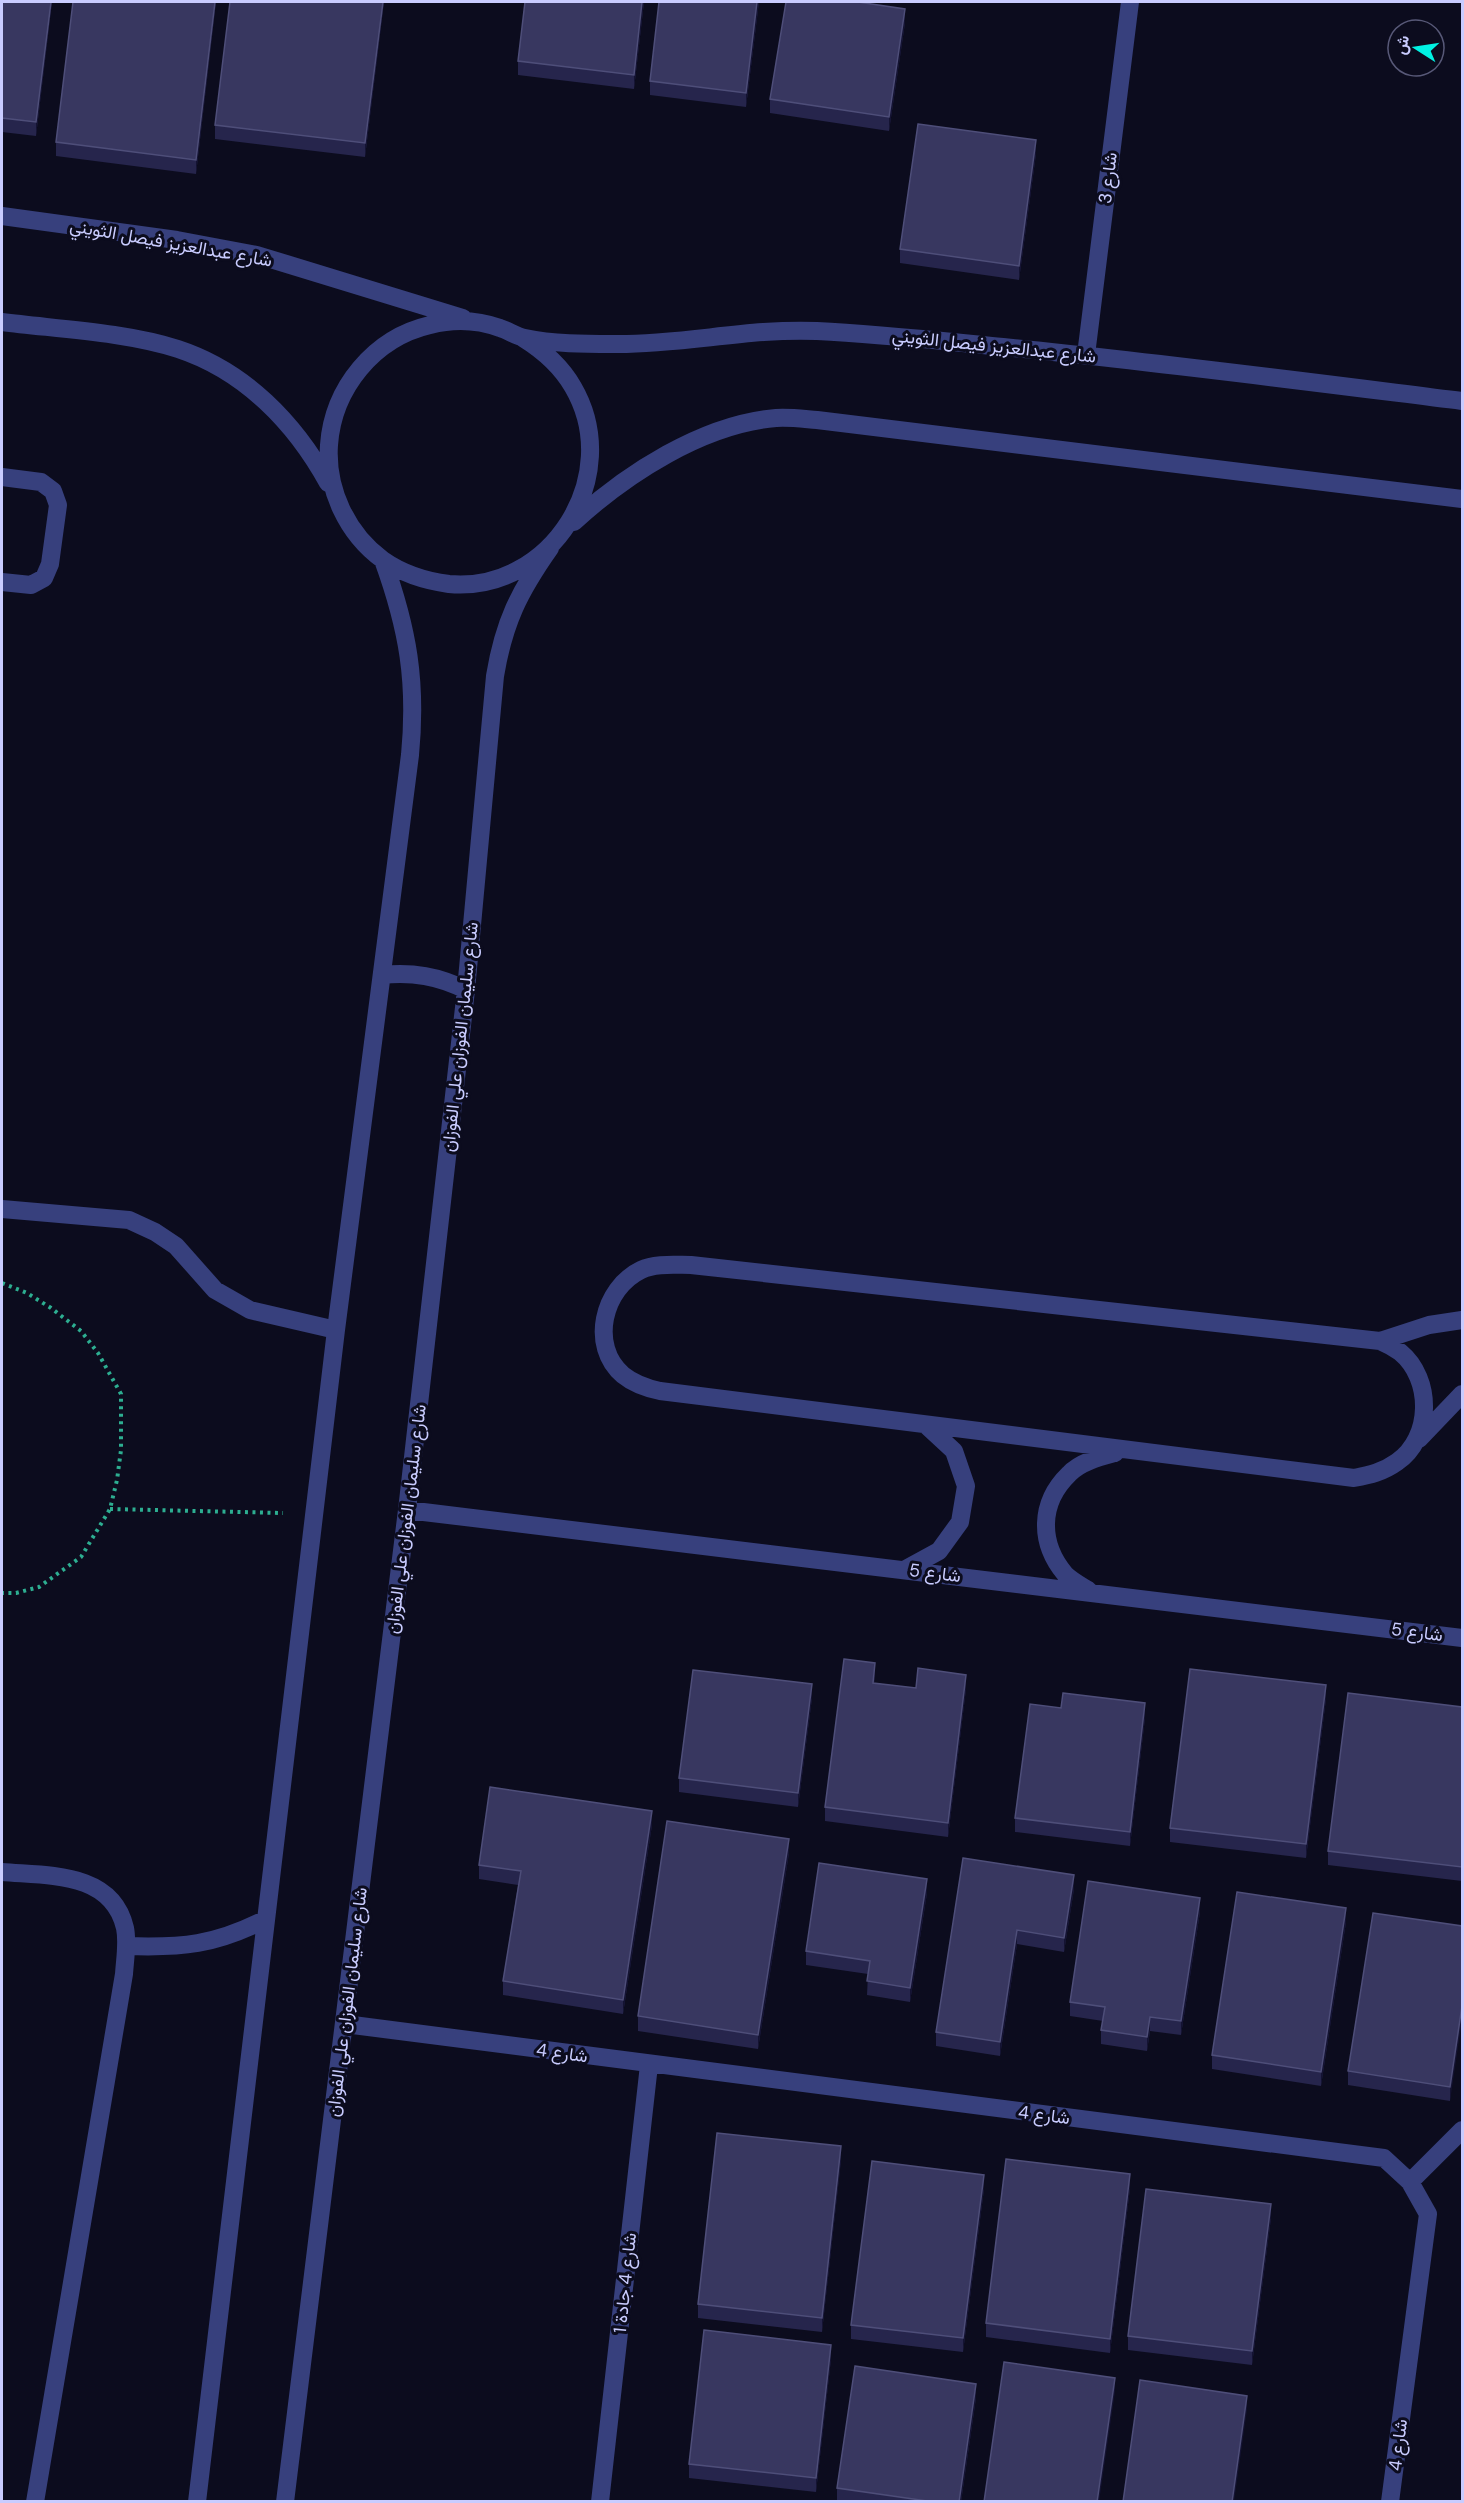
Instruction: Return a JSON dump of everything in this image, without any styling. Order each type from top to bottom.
[{"type":"street","name":"شارع 3","points":[[1086,355],[1130,2]]},
{"type":"street","name":"شارع عبدالعزيز فيصل الثويني","points":[[2,216],[177,240],[257,255],[476,322]]},
{"type":"street","points":[[335,497],[328,449],[331,425],[338,402],[355,374],[384,345],[405,333],[428,325],[451,321],[476,322],[500,328],[544,351],[575,390],[590,438],[590,463],[577,511],[564,532]]},
{"type":"street","points":[[2,322],[139,340],[178,349],[213,364],[250,389],[288,424],[304,444],[346,519],[362,542],[383,560],[407,574],[434,582],[461,585],[488,581],[514,572],[533,562],[550,548],[564,532],[617,487],[675,450],[710,435],[776,418],[829,421],[1462,499]]},
{"type":"street","name":"شارع عبدالعزيز فيصل الثويني","points":[[523,338],[584,344],[642,344],[789,331],[879,335],[1086,355],[1462,401]]},
{"type":"street","points":[[2,477],[41,482],[53,491],[58,505],[50,564],[44,578],[31,585],[2,582]]},
{"type":"street","name":"شارع سليمان الفوزان علي الفوزان","points":[[285,2502],[407,1510],[466,990],[495,676],[498,654],[513,607],[526,582],[550,548]]},
{"type":"street","points":[[196,2502],[336,1330],[414,720],[409,648],[399,603],[383,560]]},
{"type":"street","points":[[382,975],[426,974],[447,980],[466,990]]},
{"type":"street","points":[[2,1209],[129,1220],[155,1232],[176,1246],[215,1290],[250,1310],[336,1330]]},
{"type":"street","points":[[1415,1443],[1424,1420],[1424,1395],[1416,1372],[1401,1353],[1380,1341],[691,1265],[666,1265],[642,1270],[621,1284],[608,1305],[603,1329],[608,1354],[622,1374],[643,1388],[1123,1451],[1354,1478],[1377,1474],[1399,1461],[1462,1394]]},
{"type":"street","points":[[1380,1341],[1429,1325],[1462,1320]]},
{"type":"street","points":[[906,1569],[939,1551],[960,1522],[966,1486],[954,1451],[927,1426]]},
{"type":"street","points":[[1091,1592],[1067,1576],[1050,1552],[1044,1523],[1052,1495],[1070,1472],[1095,1459],[1123,1451]]},
{"type":"street","name":"شارع 5","points":[[407,1510],[1462,1638]]},
{"type":"street","points":[[2,1872],[68,1878],[84,1881],[99,1888],[111,1899],[120,1913],[125,1930],[126,1946],[124,1974],[36,2502]]},
{"type":"street","points":[[126,1946],[190,1946],[242,1931],[266,1919]]},
{"type":"street","name":"شارع 4","points":[[345,2024],[1384,2158],[1410,2182],[1428,2214],[1390,2502]]},
{"type":"street","name":"شارع 4 جادة 1","points":[[600,2502],[649,2065]]},
{"type":"street","points":[[1410,2182],[1462,2130]]},
{"type":"path","points":[[2,1282],[27,1293],[81,1331],[98,1353],[121,1394],[121,1450],[110,1509],[81,1557],[39,1587],[16,1593],[2,1593]]},
{"type":"path","points":[[110,1509],[314,1514]]},
{"type":"building","points":[[2,2],[51,2],[36,122],[2,118]]},
{"type":"building","points":[[73,2],[215,2],[196,160],[56,142]]},
{"type":"building","points":[[230,2],[383,2],[365,143],[215,125]]},
{"type":"building","points":[[525,2],[642,2],[634,75],[518,61]]},
{"type":"building","points":[[659,2],[757,2],[746,93],[650,81]]},
{"type":"building","points":[[786,2],[858,2],[905,9],[889,117],[770,99]]},
{"type":"building","points":[[918,124],[1036,140],[1019,266],[900,249]]},
{"type":"building","points":[[844,1659],[875,1663],[873,1683],[916,1688],[918,1668],[966,1675],[948,1823],[825,1807]]},
{"type":"building","points":[[1190,1669],[1326,1685],[1306,1844],[1170,1828]]},
{"type":"building","points":[[693,1670],[812,1684],[798,1793],[679,1778]]},
{"type":"building","points":[[1063,1693],[1145,1703],[1130,1832],[1015,1818],[1030,1704],[1061,1708]]},
{"type":"building","points":[[1348,1693],[1462,1707],[1462,1867],[1328,1851]]},
{"type":"building","points":[[490,1787],[652,1811],[623,2000],[503,1981],[521,1871],[479,1865]]},
{"type":"building","points":[[667,1821],[789,1839],[758,2035],[638,2016]]},
{"type":"building","points":[[963,1858],[1074,1875],[1064,1938],[1017,1930],[1000,2042],[936,2032]]},
{"type":"building","points":[[819,1863],[927,1879],[910,1988],[867,1981],[870,1961],[806,1951]]},
{"type":"building","points":[[1088,1881],[1200,1898],[1181,2021],[1150,2017],[1147,2037],[1101,2030],[1105,2007],[1070,2002]]},
{"type":"building","points":[[1237,1892],[1346,1908],[1321,2072],[1212,2055]]},
{"type":"building","points":[[1373,1913],[1462,1926],[1462,2006],[1450,2087],[1348,2071]]},
{"type":"building","points":[[717,2133],[841,2146],[822,2318],[698,2304]]},
{"type":"building","points":[[1006,2159],[1130,2174],[1110,2339],[986,2323]]},
{"type":"building","points":[[872,2161],[984,2175],[963,2338],[851,2325]]},
{"type":"building","points":[[1146,2189],[1271,2204],[1252,2351],[1128,2336]]},
{"type":"building","points":[[704,2330],[831,2345],[816,2478],[689,2464]]},
{"type":"building","points":[[1004,2362],[1115,2378],[1097,2502],[984,2502]]},
{"type":"building","points":[[855,2366],[976,2384],[959,2502],[934,2502],[837,2488]]},
{"type":"building","points":[[1140,2380],[1247,2396],[1232,2502],[1123,2502]]}]
